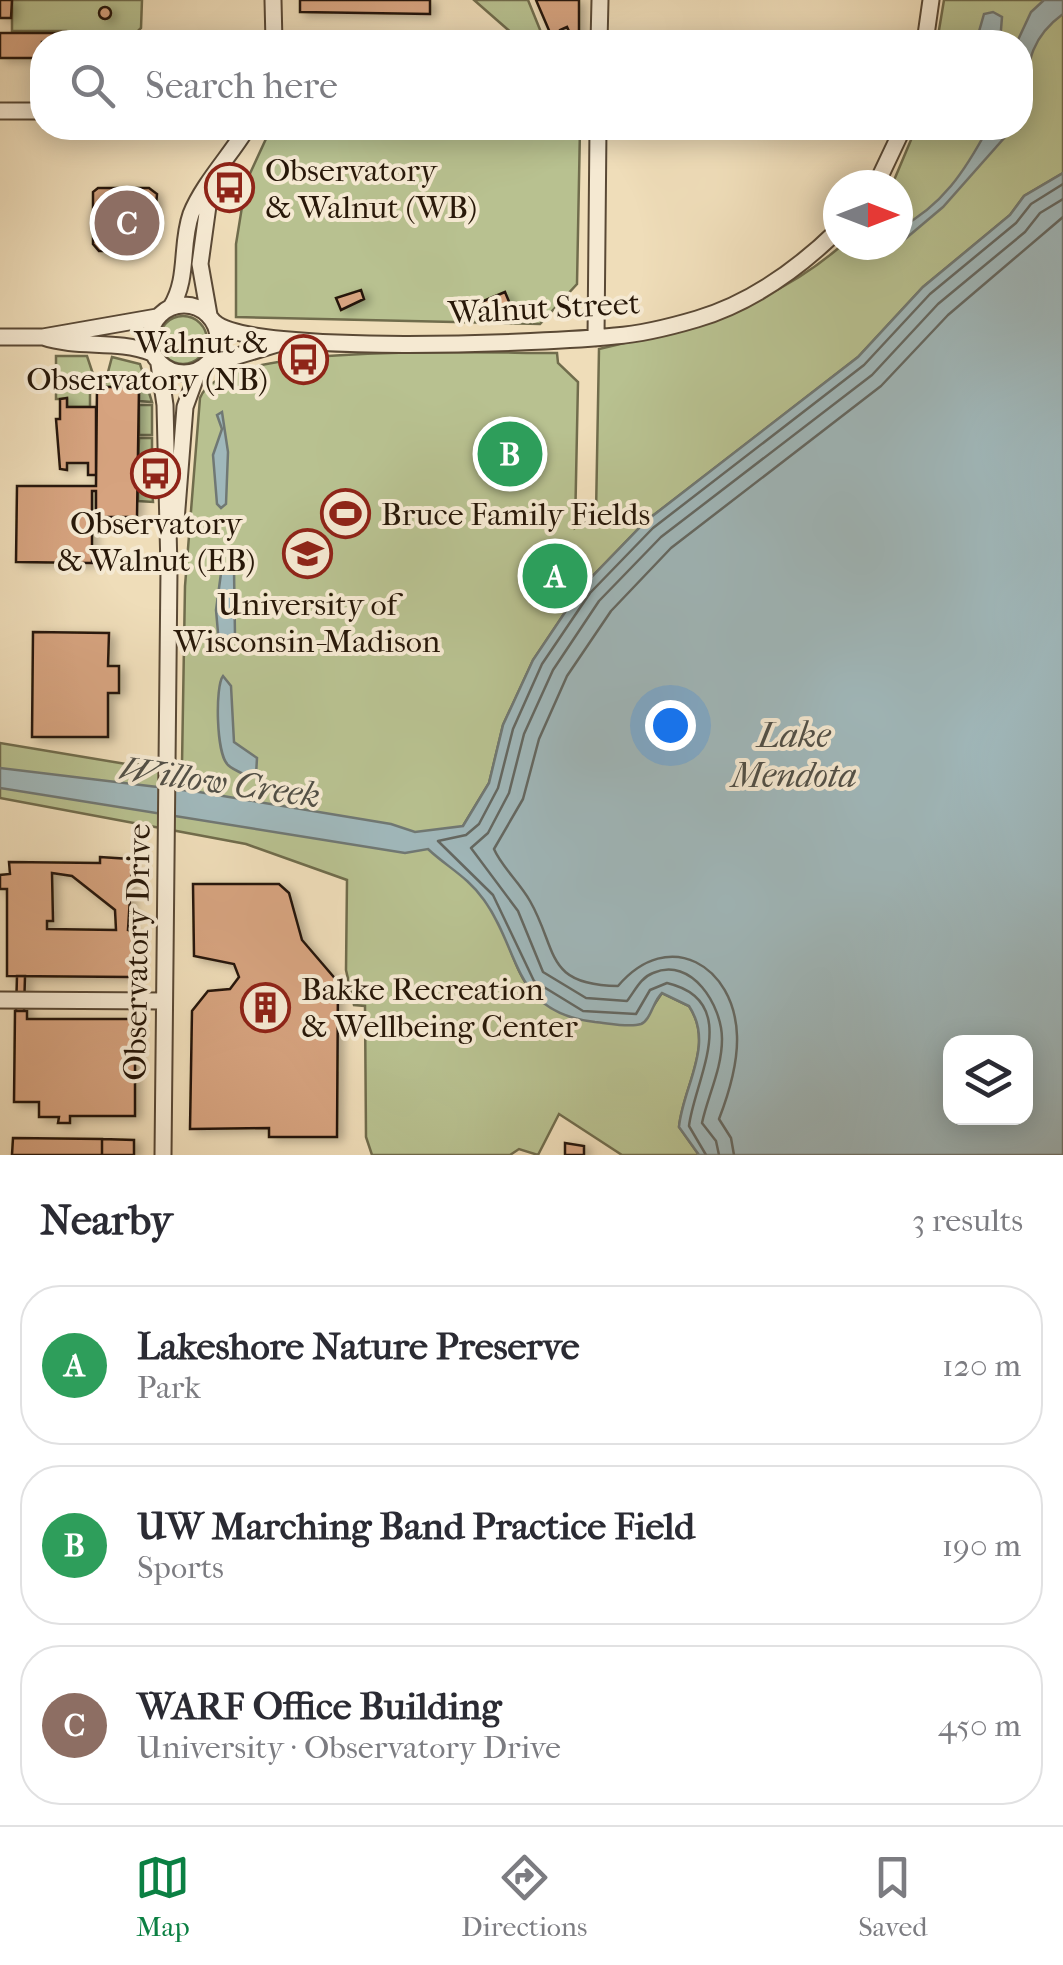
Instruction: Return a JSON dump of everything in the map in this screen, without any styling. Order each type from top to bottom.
[{"type":"street","points":[[273,0],[274,30]]},
{"type":"street","points":[[599,30],[600,0]]},
{"type":"street","points":[[927,30],[931,0]]},
{"type":"street","points":[[0,111],[30,111]]},
{"type":"street","points":[[156,359],[149,341],[182,285],[190,218],[239,140]]},
{"type":"street","points":[[596,338],[598,140]]},
{"type":"street","points":[[883,170],[898,140]]},
{"type":"street","points":[[43,337],[60,343],[129,344],[178,373],[202,368],[218,345],[200,264],[211,184]]},
{"type":"street","name":"Walnut Street","points":[[211,318],[238,334],[284,342],[596,338],[656,329],[728,307],[792,270],[823,243]]},
{"type":"street","points":[[0,337],[43,337],[164,312],[184,304],[211,318]]},
{"type":"street","name":"Walnut Street","points":[[202,368],[284,342]]},
{"type":"street","name":"Observatory Drive","points":[[156,359],[165,406],[169,569],[163,1155]]},
{"type":"street","name":"Observatory Drive","points":[[169,569],[185,407],[202,368]]},
{"type":"street","points":[[0,1000],[164,1001]]},
{"type":"green space","points":[[12,0],[142,0],[139,30],[12,31]]},
{"type":"green space","points":[[474,0],[528,0],[540,30],[508,30]]},
{"type":"green space","points":[[944,0],[1063,0],[1063,173],[1024,196],[1010,215],[923,287],[858,357],[646,521],[582,587],[533,660],[503,725],[489,783],[463,826],[455,868],[490,907],[518,970],[545,1003],[580,1017],[626,1024],[642,1023],[662,993],[689,1006],[699,1036],[698,1051],[679,1127],[699,1155],[622,1155],[559,1114],[538,1155],[519,1149],[510,1155],[372,1155],[366,1137],[365,1006],[354,1005],[346,970],[347,880],[246,844],[0,798],[0,743],[126,764],[182,764],[185,586],[200,398],[219,379],[256,366],[306,358],[423,352],[557,353],[558,363],[578,382],[575,528],[596,514],[599,349],[728,312],[787,284],[823,260],[913,260],[913,170],[898,170],[911,140],[1033,140],[1033,30],[939,30]]},
{"type":"green space","points":[[265,140],[580,140],[577,284],[540,324],[236,317],[236,244],[246,182]]},
{"type":"green space","points":[[183,316],[200,323],[207,340],[200,357],[183,364],[166,357],[159,340],[166,323]]},
{"type":"green space","points":[[56,356],[87,356],[96,383],[90,384],[90,407],[67,407],[67,399],[56,399]]},
{"type":"green space","points":[[112,357],[140,364],[152,402],[139,401],[139,387],[104,387]]},
{"type":"green space","points":[[139,405],[152,405],[152,435],[139,435]]},
{"type":"green space","points":[[139,438],[152,438],[152,468],[138,468]]},
{"type":"green space","points":[[152,471],[147,489],[152,489],[153,502],[138,501],[138,472]]},
{"type":"water","points":[[1044,0],[1063,0],[1063,14],[1041,36],[1033,51],[1033,30],[1023,30],[1031,12]]},
{"type":"water","points":[[993,12],[1002,17],[1001,30],[979,30],[984,14]]},
{"type":"water","points":[[981,140],[1002,140],[943,207],[913,232],[913,221],[951,186]]},
{"type":"water","name":"Lake Mendota","points":[[1063,173],[1063,1155],[699,1155],[679,1127],[698,1051],[696,1021],[689,1006],[662,993],[644,1022],[631,1026],[568,1016],[548,1006],[522,977],[496,920],[478,892],[428,849],[405,853],[0,788],[0,768],[199,792],[391,824],[415,832],[463,826],[489,783],[503,725],[533,660],[582,587],[646,521],[858,357],[923,287],[1010,215],[1024,196]]},
{"type":"water","points":[[222,412],[228,452],[226,504],[221,508],[217,504],[213,455],[222,429],[217,415]]},
{"type":"water","points":[[222,566],[234,570],[235,636],[224,645],[219,644],[216,610]]},
{"type":"water","points":[[223,676],[231,686],[234,742],[257,758],[256,775],[250,777],[228,765],[221,748],[218,706]]},
{"type":"building","points":[[0,0],[12,0],[11,18],[0,18]]},
{"type":"building","points":[[300,0],[430,0],[430,14],[300,12]]},
{"type":"building","points":[[536,0],[579,0],[579,30],[549,30]]},
{"type":"building","points":[[105,7],[111,13],[105,19],[99,13]]},
{"type":"building","points":[[0,33],[30,33],[30,58],[0,58]]},
{"type":"building","points":[[98,188],[149,188],[157,194],[156,206],[110,251],[99,251],[93,244],[93,192]]},
{"type":"building","points":[[361,290],[364,299],[341,310],[336,298]]},
{"type":"building","points":[[505,292],[510,304],[479,317],[474,305]]},
{"type":"building","points":[[97,387],[139,387],[137,517],[96,517],[96,491],[92,491],[92,563],[16,562],[17,486],[96,486]]},
{"type":"building","points":[[67,398],[67,407],[96,407],[96,475],[88,475],[88,463],[67,463],[67,470],[60,469],[56,419],[60,419],[60,399]]},
{"type":"building","points":[[33,632],[109,633],[108,666],[119,666],[119,693],[108,693],[108,737],[32,737]]},
{"type":"building","points":[[100,857],[130,859],[132,865],[128,930],[134,931],[131,977],[7,976],[7,889],[0,889],[0,875],[10,874],[9,862],[100,863]],"holes":[[[52,873],[72,876],[115,910],[116,930],[47,929],[47,921],[53,921]]]},
{"type":"building","name":"Bakke Recreation & Wellbeing Center","points":[[193,884],[279,884],[289,893],[302,940],[338,982],[337,1137],[269,1137],[269,1128],[190,1129],[192,1011],[208,991],[230,989],[239,977],[234,964],[194,956]]},
{"type":"building","points":[[17,976],[25,976],[24,1011],[16,1011]]},
{"type":"building","points":[[15,1011],[27,1011],[27,1019],[135,1019],[135,1116],[70,1116],[70,1123],[58,1123],[59,1117],[39,1117],[39,1102],[14,1102]]},
{"type":"building","points":[[13,1138],[102,1139],[102,1155],[12,1155]]},
{"type":"building","points":[[102,1139],[134,1140],[134,1155],[102,1155]]},
{"type":"building","points":[[565,1143],[584,1146],[584,1155],[565,1155]]},
{"type":"place","name":"Observatory & Walnut (WB)","points":[[230,188]]},
{"type":"place","name":"WARF Office Building","points":[[127,223]]},
{"type":"place","name":"Walnut & Observatory (NB)","points":[[303,360]]},
{"type":"place","name":"UW Marching Band Practice Field","points":[[510,454]]},
{"type":"place","name":"Observatory & Walnut (EB)","points":[[156,473]]},
{"type":"place","name":"Bruce Family Fields","points":[[346,514]]},
{"type":"place","name":"University of Wisconsin-Madison","points":[[307,554]]},
{"type":"place","name":"Lakeshore Nature Preserve","points":[[555,576]]},
{"type":"place","name":"Bakke Recreation & Wellbeing Center","points":[[266,1007]]},
{"type":"water label","name":"Willow Creek","points":[[220,782]]}]
